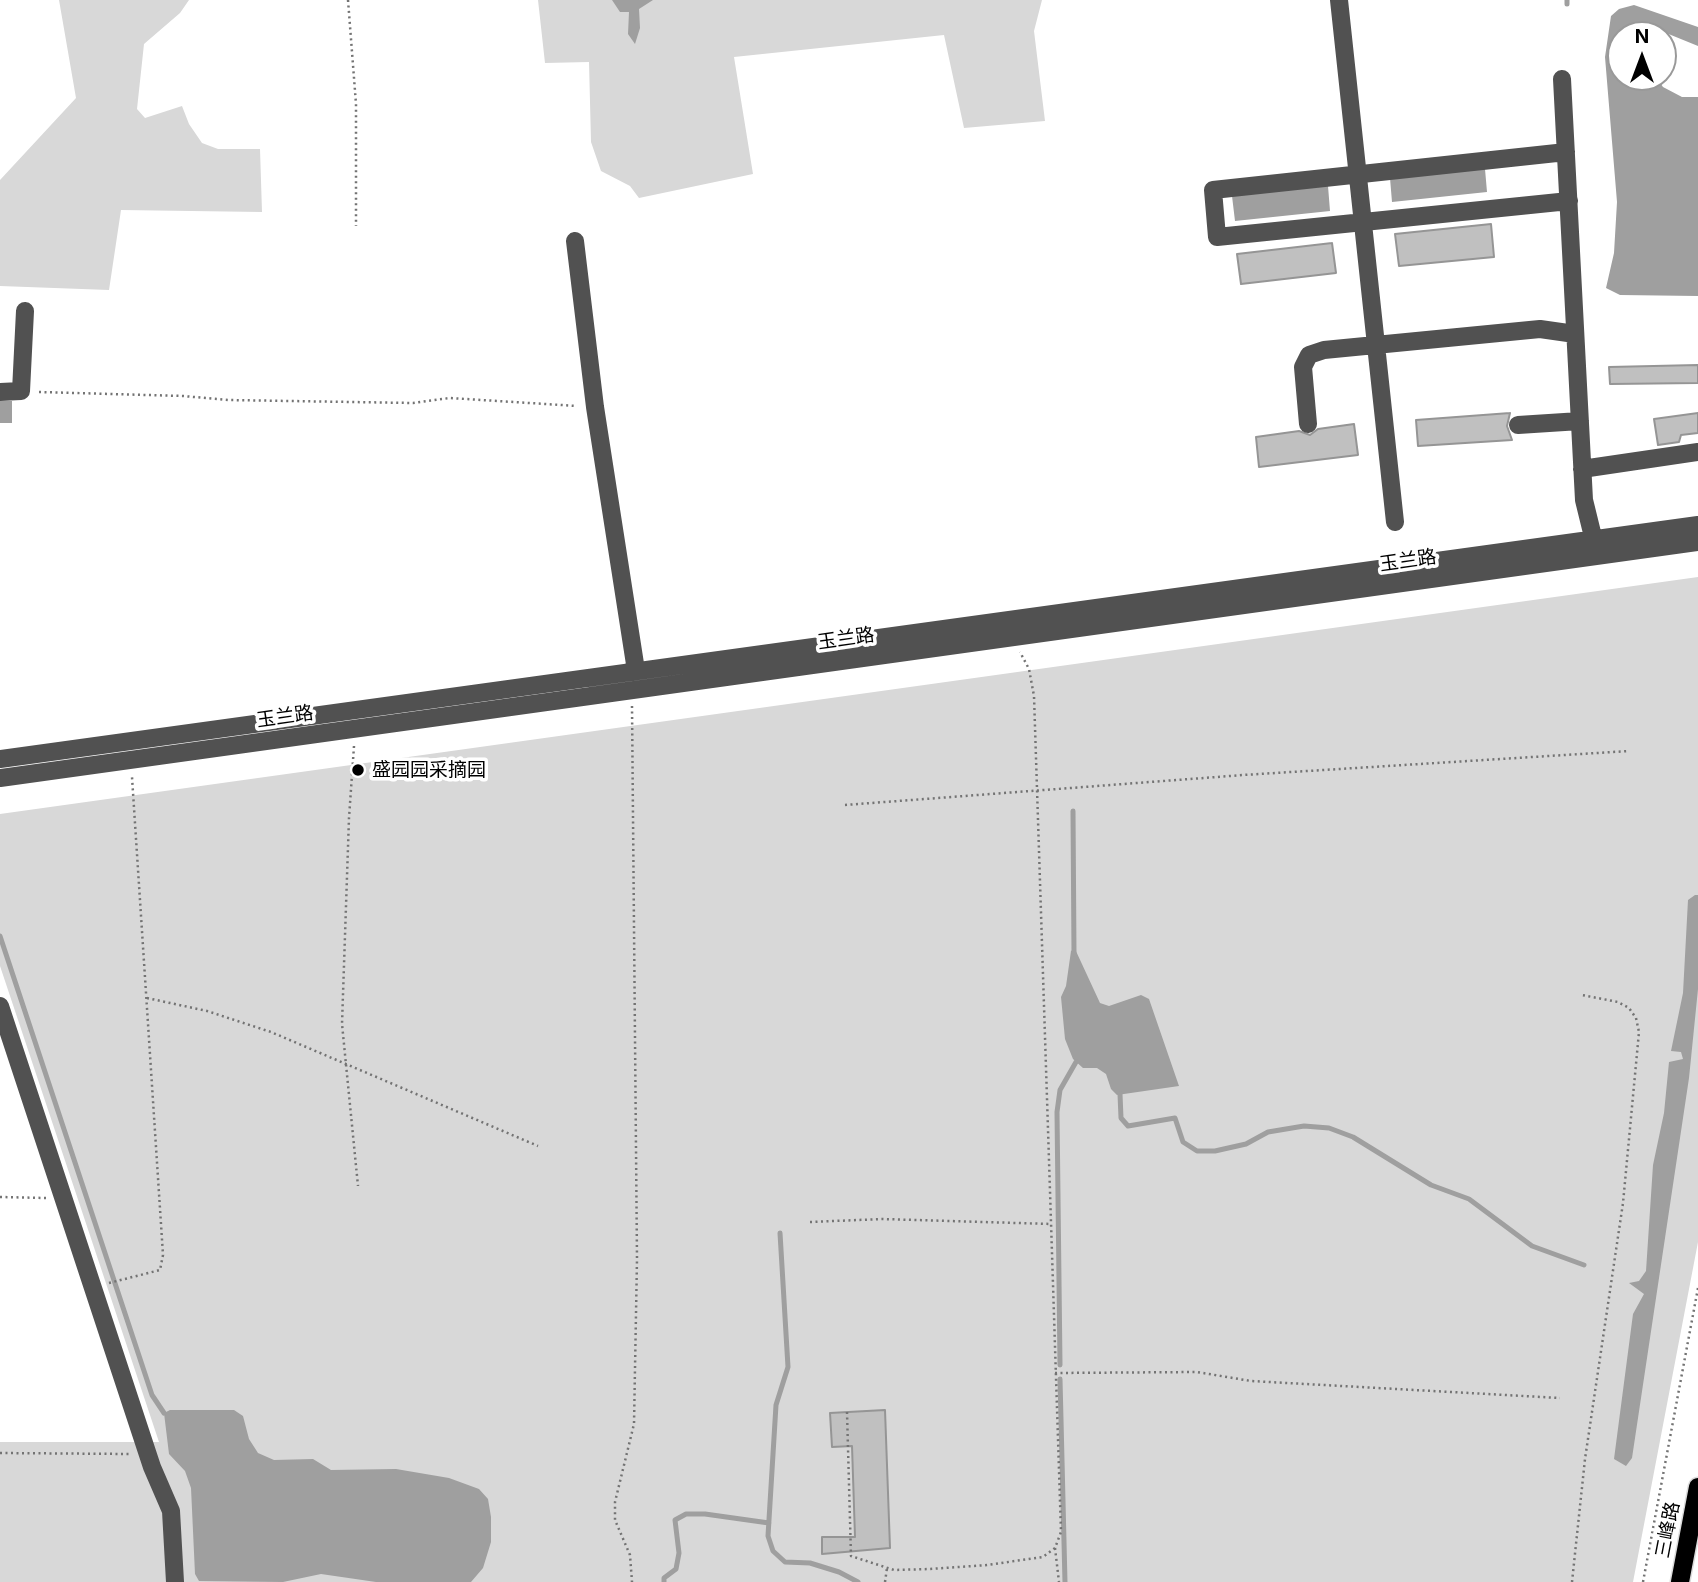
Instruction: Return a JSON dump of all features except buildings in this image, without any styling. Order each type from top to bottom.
[{"type":"main road","name":"三峰路","points":[[1680,1582],[1698,1487]]},
{"type":"street","points":[[1339,0],[1395,522]]},
{"type":"street","points":[[1562,79],[1584,500],[1595,548]]},
{"type":"street","points":[[1566,152],[1213,190],[1217,237],[1569,201]]},
{"type":"street","points":[[575,241],[594,407],[635,664],[632,681]]},
{"type":"street","points":[[0,392],[21,391],[25,311]]},
{"type":"street","points":[[1308,424],[1303,367],[1309,355],[1324,350],[1540,329],[1575,334]]},
{"type":"street","points":[[1518,425],[1580,422]]},
{"type":"street","points":[[1582,469],[1698,452]]},
{"type":"street","name":"玉兰路","points":[[0,759],[1013,637],[1595,548],[1698,525]]},
{"type":"street","name":"玉兰路","points":[[0,778],[632,681],[1595,548],[1698,542]]},
{"type":"street","points":[[0,1006],[148,1454],[171,1511],[175,1582]]},
{"type":"path","points":[[348,0],[356,104],[356,226]]},
{"type":"path","points":[[21,391],[228,400],[413,403],[450,398],[594,407]]},
{"type":"path","points":[[1013,637],[1029,669],[1034,696],[1060,1532],[1055,1548],[1059,1582]]},
{"type":"path","points":[[632,681],[637,1259],[634,1424],[615,1502],[615,1520],[630,1555],[632,1582]]},
{"type":"path","points":[[355,739],[349,818],[342,1010],[358,1186]]},
{"type":"path","points":[[845,806],[1629,751]]},
{"type":"path","points":[[108,1283],[160,1270],[163,1255],[131,760]]},
{"type":"path","points":[[1572,1582],[1585,1459],[1623,1203],[1639,1032],[1636,1018],[1629,1008],[1618,1002],[1582,995]]},
{"type":"path","points":[[147,998],[219,1015],[271,1032],[538,1146]]},
{"type":"path","points":[[0,1197],[63,1198]]},
{"type":"path","points":[[810,1222],[882,1219],[1051,1224]]},
{"type":"path","points":[[1643,1582],[1698,1288]]},
{"type":"path","points":[[1055,1373],[1197,1372],[1251,1381],[1560,1398]]},
{"type":"path","points":[[847,1412],[851,1556],[887,1568],[987,1565],[1043,1557],[1055,1548]]},
{"type":"path","points":[[0,1453],[148,1454]]},
{"type":"path","points":[[885,1582],[887,1568]]},
{"type":"shaded area","points":[[59,0],[189,0],[180,13],[144,44],[137,109],[145,118],[182,106],[189,124],[202,143],[218,149],[260,149],[262,212],[121,210],[109,290],[0,286],[0,180],[76,98]]},
{"type":"shaded area","points":[[538,0],[1042,0],[1034,31],[1045,121],[964,128],[944,35],[734,57],[753,174],[639,198],[630,186],[601,171],[591,142],[589,62],[545,63]]},
{"type":"shaded area","points":[[612,0],[653,0],[639,9],[640,28],[635,44],[628,34],[629,12],[620,12]]},
{"type":"shaded area","points":[[1634,5],[1698,27],[1698,46],[1677,37],[1677,21],[1610,21],[1611,16],[1619,9]]},
{"type":"shaded area","points":[[1607,43],[1607,81],[1605,57]]},
{"type":"shaded area","points":[[1608,91],[1671,91],[1682,97],[1698,97],[1698,296],[1620,295],[1606,288],[1614,253],[1617,202]]},
{"type":"shaded area","points":[[1485,169],[1487,192],[1392,202],[1390,178]]},
{"type":"shaded area","points":[[1328,186],[1330,211],[1235,221],[1232,196]]},
{"type":"shaded area","points":[[0,401],[12,401],[12,423],[0,423]]},
{"type":"shaded area","points":[[1698,577],[1698,1242],[1633,1582],[0,1582],[0,1442],[159,1442],[0,966],[0,814]]},
{"type":"shaded area","points":[[1698,895],[1698,989],[1689,1078],[1632,1458],[1626,1466],[1614,1459],[1633,1314],[1644,1294],[1629,1283],[1639,1281],[1646,1271],[1653,1165],[1664,1113],[1669,1062],[1683,1059],[1681,1052],[1671,1051],[1683,993],[1688,900]]},
{"type":"shaded area","points":[[1075,949],[1100,1003],[1109,1006],[1141,995],[1149,999],[1179,1086],[1117,1095],[1111,1089],[1106,1074],[1097,1068],[1083,1068],[1073,1059],[1065,1039],[1061,997],[1066,986],[1071,951]]},
{"type":"shaded area","points":[[170,1410],[234,1410],[243,1416],[249,1439],[258,1453],[274,1460],[313,1459],[331,1470],[396,1469],[449,1478],[479,1489],[488,1499],[491,1517],[491,1542],[483,1568],[471,1582],[376,1582],[321,1574],[283,1582],[199,1581],[195,1574],[191,1488],[185,1471],[169,1454],[164,1413]]},
{"type":"waterway","points":[[1073,811],[1074,954]]},
{"type":"waterway","points":[[0,936],[152,1395],[164,1413]]},
{"type":"waterway","points":[[1060,1365],[1057,1112],[1060,1090],[1076,1062]]},
{"type":"waterway","points":[[1120,1094],[1121,1118],[1128,1126],[1175,1118],[1183,1142],[1197,1151],[1215,1151],[1246,1144],[1268,1132],[1304,1126],[1329,1128],[1353,1137],[1431,1185],[1469,1199],[1532,1246],[1584,1265]]},
{"type":"waterway","points":[[780,1233],[788,1367],[776,1405],[768,1536],[773,1551],[785,1562],[810,1563],[839,1572],[858,1582]]},
{"type":"waterway","points":[[1060,1379],[1065,1582]]},
{"type":"waterway","points":[[664,1582],[664,1578],[676,1569],[679,1553],[675,1520],[686,1514],[705,1514],[769,1523]]},
{"type":"place","name":"盛园园采摘园","points":[[358,770]]}]
